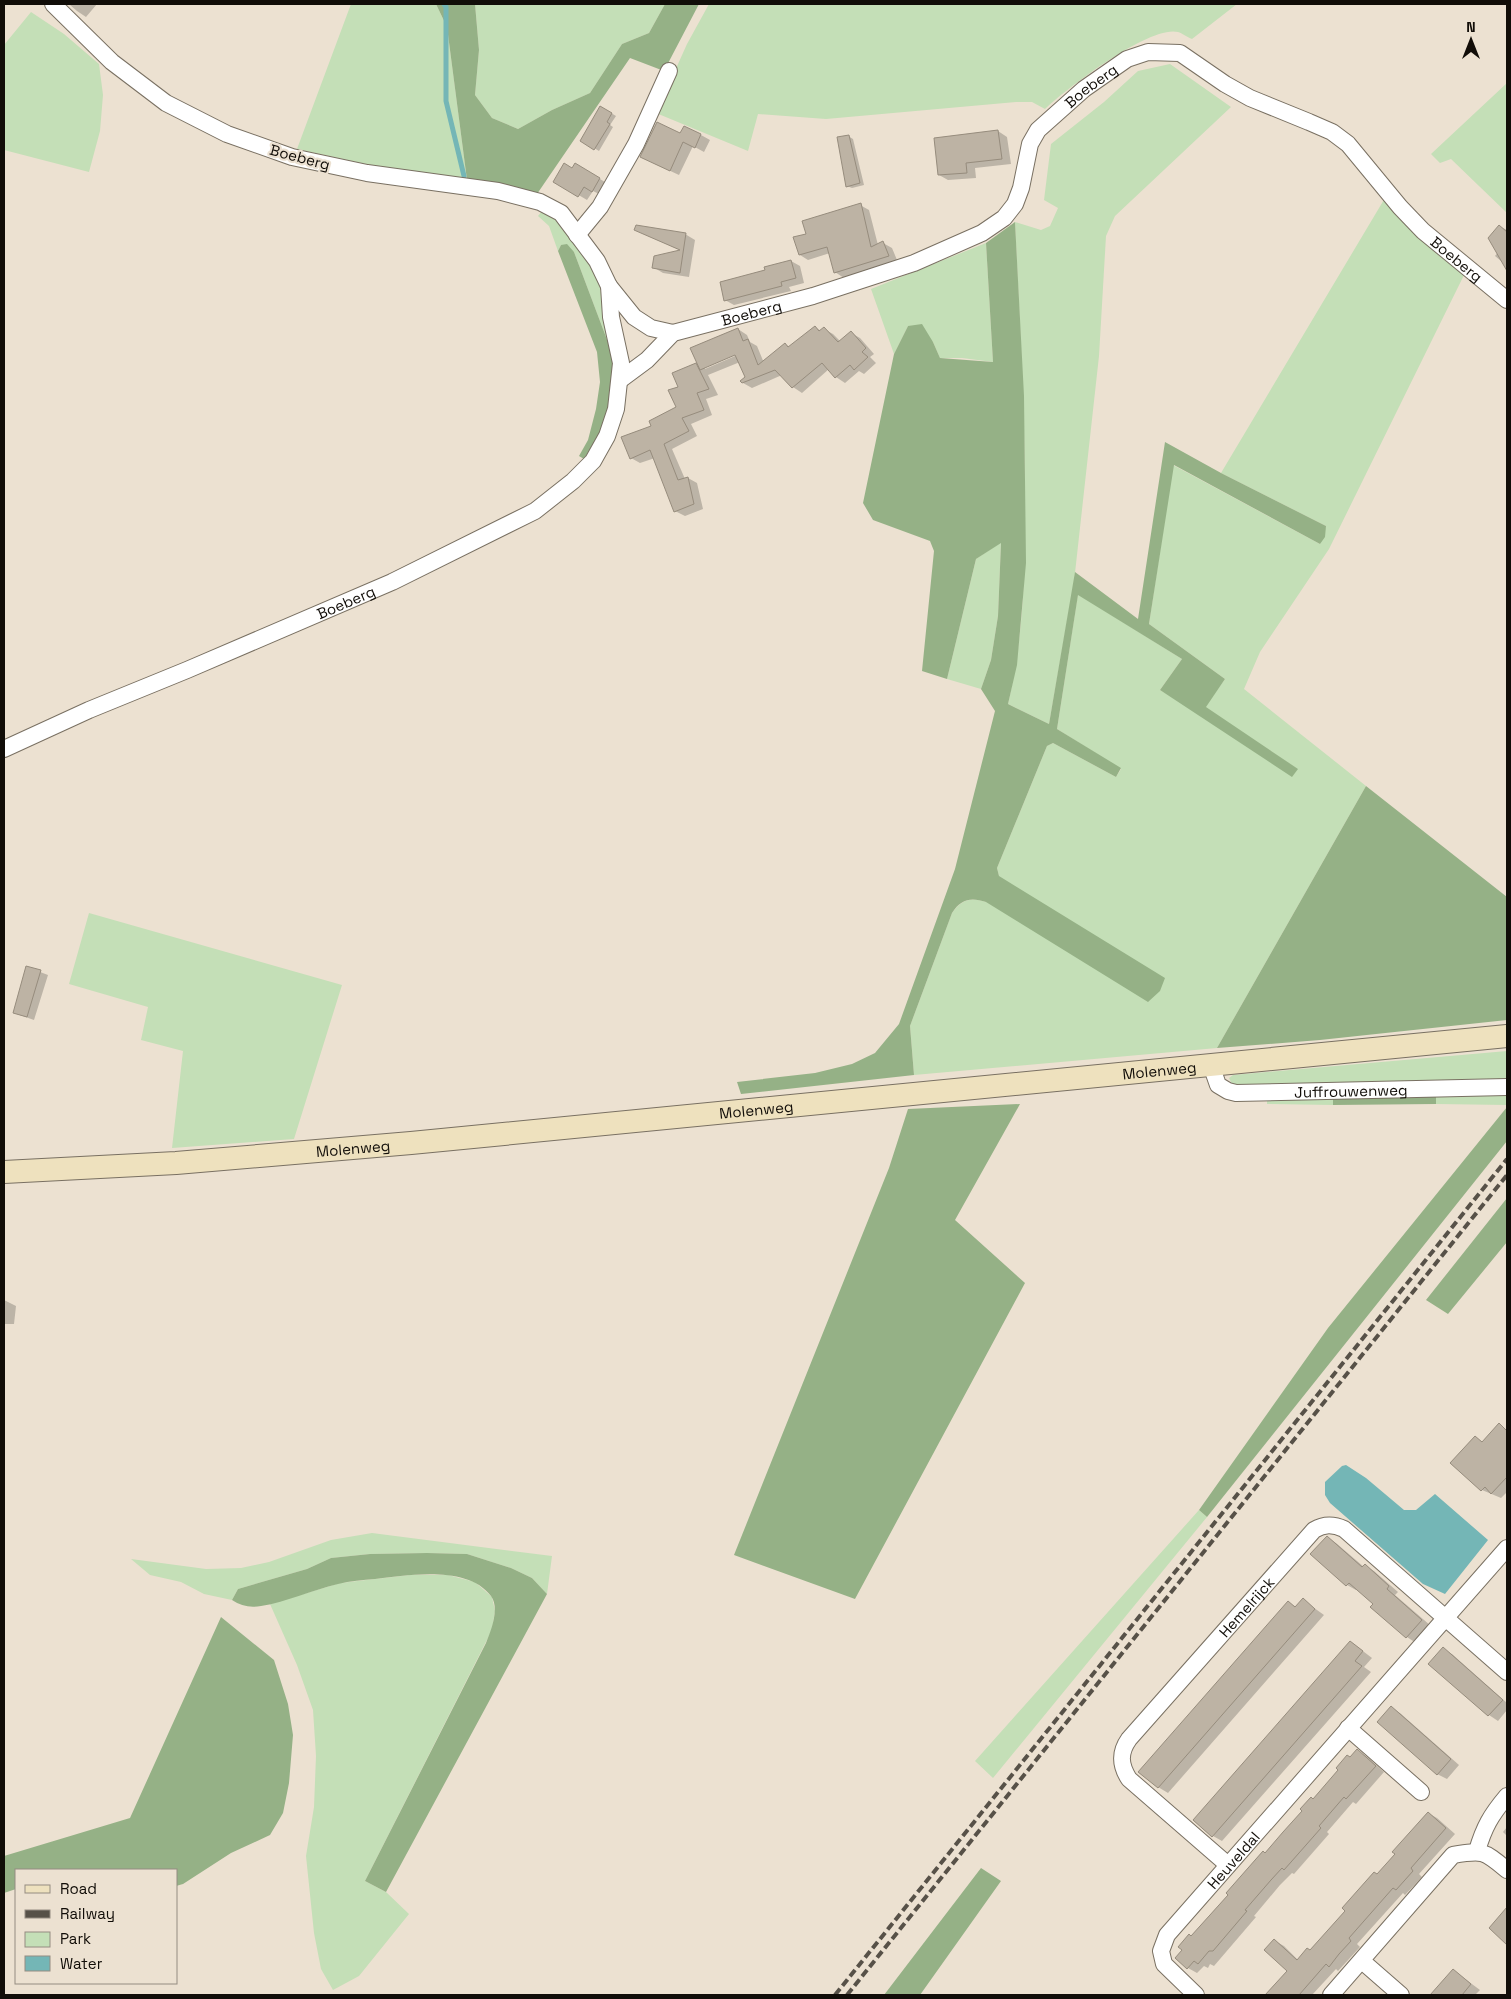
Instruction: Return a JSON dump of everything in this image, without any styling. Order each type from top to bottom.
[{"type":"main road","name":"Molenweg","points":[[4,1172],[176,1163],[411,1143],[1507,1036]]},
{"type":"street","name":"Boeberg","points":[[53,4],[112,62],[166,103],[227,134],[292,157],[367,173],[498,191],[540,202],[561,213],[596,261],[609,286],[634,317],[651,328],[673,333],[813,296],[896,269],[982,233],[1004,218],[1015,204],[1021,188],[1030,144],[1038,130],[1084,89],[1127,59],[1148,52],[1180,53],[1225,84],[1250,98],[1332,132],[1348,144],[1400,208],[1423,231],[1507,300]]},
{"type":"street","points":[[577,235],[600,207],[636,144],[669,71]]},
{"type":"street","name":"Boeberg","points":[[4,749],[89,710],[392,582],[535,511],[573,482],[593,461],[610,427],[616,409],[621,363],[611,317],[609,286]]},
{"type":"street","points":[[620,380],[647,360],[673,333]]},
{"type":"street","name":"Juffrouwenweg","points":[[1211,1065],[1218,1085],[1236,1093],[1507,1086]]},
{"type":"street","name":"Hemelrijck","points":[[1228,1865],[1129,1779],[1121,1760],[1123,1747],[1128,1739],[1314,1530],[1332,1525],[1344,1529],[1507,1672]]},
{"type":"street","name":"Heuveldal","points":[[1196,1995],[1164,1964],[1161,1952],[1166,1935],[1507,1548]]},
{"type":"street","points":[[1348,1728],[1421,1792]]},
{"type":"street","points":[[1477,1851],[1482,1833],[1492,1814],[1507,1796]]},
{"type":"street","points":[[1331,1995],[1453,1855],[1477,1851],[1491,1856],[1507,1870]]},
{"type":"street","points":[[1362,1961],[1401,1995]]},
{"type":"green space","points":[[351,4],[436,4],[447,27],[467,180],[389,169],[297,149]]},
{"type":"green space","points":[[436,4],[475,4],[479,50],[475,95],[492,118],[518,129],[552,110],[590,93],[622,44],[649,33],[665,4],[699,4],[664,71],[630,58],[537,194],[467,180],[447,27]]},
{"type":"green space","points":[[475,4],[665,4],[649,33],[622,44],[590,93],[552,110],[518,129],[492,118],[475,95],[479,50]]},
{"type":"green space","points":[[709,4],[1237,4],[1192,39],[1178,32],[1165,32],[1129,48],[1108,60],[1045,109],[1032,102],[1016,102],[826,119],[758,114],[748,151],[656,113],[687,44]]},
{"type":"green space","points":[[31,12],[64,34],[99,64],[103,95],[100,131],[89,172],[4,150],[4,45]]},
{"type":"green space","points":[[1170,64],[1231,107],[1115,216],[1106,236],[1099,356],[1074,582],[1049,724],[1008,704],[1014,676],[1021,619],[1025,534],[1024,413],[1015,222],[1041,230],[1050,226],[1058,208],[1044,200],[1051,144],[1104,102],[1138,71]]},
{"type":"green space","points":[[1507,83],[1507,213],[1451,159],[1440,163],[1431,154]]},
{"type":"green space","points":[[1385,198],[1465,273],[1329,549],[1260,652],[1244,689],[1366,786],[1217,1048],[914,1075],[910,1026],[952,913],[967,900],[986,902],[999,876],[997,868],[1047,746],[1053,743],[1116,777],[1121,769],[1057,729],[1078,594],[1182,659],[1160,690],[1297,769],[1205,707],[1225,679],[1149,624],[1173,465],[1320,544],[1326,526],[1221,473]]},
{"type":"green space","points":[[543,210],[552,215],[589,263],[599,282],[612,353],[574,252],[561,245],[558,251],[549,226],[538,216]]},
{"type":"green space","points":[[1015,222],[1024,396],[1026,563],[1017,665],[1008,704],[1049,724],[1075,572],[1138,619],[1165,442],[1221,473],[1326,526],[1325,537],[1320,544],[1174,465],[1149,624],[1225,679],[1206,707],[1298,769],[1292,777],[1160,690],[1182,659],[1078,595],[1057,729],[1121,768],[1116,777],[1053,743],[1047,746],[997,868],[999,876],[1165,978],[1160,991],[1148,1002],[986,902],[967,900],[955,908],[952,913],[910,1026],[914,1075],[741,1094],[737,1082],[815,1073],[852,1064],[875,1053],[899,1024],[955,869],[995,711],[981,689],[991,660],[998,616],[1001,543],[976,559],[947,679],[922,671],[934,551],[930,541],[873,520],[863,503],[894,354],[908,326],[922,324],[940,358],[993,362],[986,243]]},
{"type":"green space","points":[[986,243],[993,362],[962,358],[940,358],[933,342],[908,326],[894,354],[871,289]]},
{"type":"green space","points":[[567,244],[574,252],[612,353],[612,396],[603,427],[584,459],[579,456],[588,440],[596,409],[600,382],[597,352],[558,251],[561,245]]},
{"type":"green space","points":[[1001,542],[998,616],[991,660],[981,689],[947,679],[976,559]]},
{"type":"green space","points":[[1366,786],[1507,897],[1507,1020],[1320,1040],[1217,1048]]},
{"type":"green space","points":[[89,913],[342,985],[294,1139],[172,1148],[183,1051],[141,1040],[148,1007],[69,984]]},
{"type":"green space","points":[[1507,1051],[1507,1080],[1240,1086],[1232,1084],[1229,1078],[1233,1075]]},
{"type":"green space","points":[[1436,1094],[1507,1094],[1507,1105],[1436,1104]]},
{"type":"green space","points":[[1436,1094],[1436,1104],[1333,1105],[1333,1095]]},
{"type":"green space","points":[[1333,1095],[1333,1105],[1267,1104],[1267,1098]]},
{"type":"green space","points":[[1020,1104],[955,1220],[1025,1283],[855,1599],[734,1555],[889,1168],[908,1109]]},
{"type":"green space","points":[[1507,1107],[1507,1141],[1207,1517],[1199,1510],[1328,1328]]},
{"type":"green space","points":[[1507,1198],[1507,1242],[1448,1314],[1426,1300]]},
{"type":"green space","points":[[1199,1510],[1207,1517],[993,1778],[975,1761]]},
{"type":"green space","points":[[372,1533],[552,1556],[547,1594],[532,1578],[511,1568],[467,1554],[370,1554],[331,1558],[307,1569],[238,1589],[232,1600],[204,1594],[181,1582],[150,1575],[131,1559],[206,1569],[241,1568],[269,1562],[331,1540]]},
{"type":"green space","points":[[370,1554],[467,1554],[511,1568],[532,1578],[547,1594],[386,1892],[365,1881],[486,1643],[495,1613],[494,1601],[481,1586],[468,1580],[437,1574],[420,1574],[343,1583],[257,1607],[246,1606],[232,1600],[238,1589],[307,1569],[331,1558]]},
{"type":"green space","points":[[410,1575],[448,1575],[475,1582],[492,1597],[495,1611],[492,1630],[365,1881],[386,1892],[409,1914],[359,1976],[333,1990],[321,1969],[314,1933],[306,1856],[314,1807],[316,1756],[313,1710],[297,1665],[270,1604],[340,1583]]},
{"type":"green space","points":[[221,1617],[274,1660],[288,1704],[293,1735],[289,1783],[283,1813],[270,1835],[231,1853],[178,1885],[178,1869],[15,1869],[15,1889],[4,1893],[4,1856],[130,1818]]},
{"type":"green space","points":[[981,1868],[1001,1881],[920,1995],[884,1995]]},
{"type":"water","points":[[1346,1465],[1366,1478],[1404,1510],[1416,1510],[1435,1494],[1488,1540],[1445,1594],[1423,1584],[1330,1503],[1325,1495],[1325,1482],[1342,1466]]},
{"type":"building","points":[[600,106],[612,113],[607,122],[610,124],[594,150],[580,141]]},
{"type":"building","points":[[657,122],[680,133],[684,126],[701,134],[695,148],[683,142],[670,171],[640,157]]},
{"type":"building","points":[[998,130],[1002,159],[966,163],[967,173],[938,175],[934,138]]},
{"type":"building","points":[[849,135],[860,183],[846,187],[837,137]]},
{"type":"building","points":[[564,163],[572,168],[575,163],[600,178],[592,192],[584,187],[578,197],[553,182]]},
{"type":"building","points":[[861,203],[871,247],[883,241],[889,256],[834,273],[827,247],[799,255],[793,237],[806,234],[802,221]]},
{"type":"building","points":[[636,225],[686,233],[680,273],[652,268],[654,256],[680,250],[634,230]]},
{"type":"building","points":[[1499,225],[1507,232],[1507,271],[1488,238]]},
{"type":"building","points":[[791,260],[796,278],[781,282],[782,286],[724,301],[720,282],[765,270],[764,267]]},
{"type":"building","points":[[815,326],[819,331],[824,327],[838,342],[851,331],[866,348],[862,352],[868,357],[854,370],[850,365],[835,378],[822,363],[792,388],[775,370],[742,383],[740,381],[745,377],[735,355],[700,370],[690,348],[738,328],[743,341],[748,339],[758,365],[785,343],[788,347]]},
{"type":"building","points":[[696,363],[709,389],[697,393],[704,410],[682,418],[689,431],[664,444],[678,480],[688,477],[694,504],[674,512],[650,450],[630,459],[621,437],[651,426],[649,421],[676,407],[668,390],[678,387],[672,373]]},
{"type":"building","points":[[26,966],[41,970],[27,1017],[13,1013]]},
{"type":"building","points":[[1499,1423],[1507,1431],[1507,1477],[1491,1494],[1485,1487],[1481,1491],[1450,1463],[1475,1436],[1482,1442]]},
{"type":"building","points":[[1327,1536],[1362,1567],[1365,1564],[1389,1586],[1387,1589],[1422,1620],[1406,1638],[1370,1607],[1373,1604],[1349,1583],[1346,1586],[1310,1554]]},
{"type":"building","points":[[1303,1598],[1315,1609],[1158,1788],[1138,1772],[1288,1601],[1295,1607]]},
{"type":"building","points":[[1350,1641],[1363,1651],[1355,1661],[1362,1666],[1212,1837],[1193,1820]]},
{"type":"building","points":[[1443,1647],[1503,1700],[1488,1716],[1428,1664]]},
{"type":"building","points":[[1391,1706],[1451,1759],[1437,1775],[1377,1722]]},
{"type":"building","points":[[1357,1749],[1376,1766],[1346,1799],[1344,1797],[1319,1826],[1321,1828],[1284,1870],[1282,1868],[1271,1880],[1213,1951],[1209,1951],[1198,1964],[1194,1961],[1187,1969],[1175,1958],[1182,1950],[1178,1947],[1189,1934],[1191,1936],[1228,1895],[1226,1893],[1263,1851],[1265,1853],[1302,1811],[1300,1809],[1311,1797],[1313,1799],[1338,1770],[1336,1768],[1347,1755],[1350,1757]]},
{"type":"building","points":[[1428,1812],[1446,1828],[1411,1868],[1413,1871],[1396,1890],[1393,1888],[1349,1938],[1351,1941],[1329,1967],[1326,1964],[1299,1995],[1265,1995],[1287,1971],[1264,1950],[1274,1939],[1297,1960],[1307,1948],[1310,1950],[1345,1911],[1342,1908],[1374,1872],[1377,1874],[1395,1854],[1392,1852]]},
{"type":"building","points":[[1507,1907],[1507,1945],[1489,1928]]},
{"type":"building","points":[[1453,1969],[1471,1984],[1462,1995],[1430,1995]]},
{"type":"waterway","points":[[444,4],[446,7],[446,101],[464,176]]},
{"type":"railway","points":[[835,1995],[1507,1159]]},
{"type":"railway","points":[[847,1995],[1507,1175]]}]
